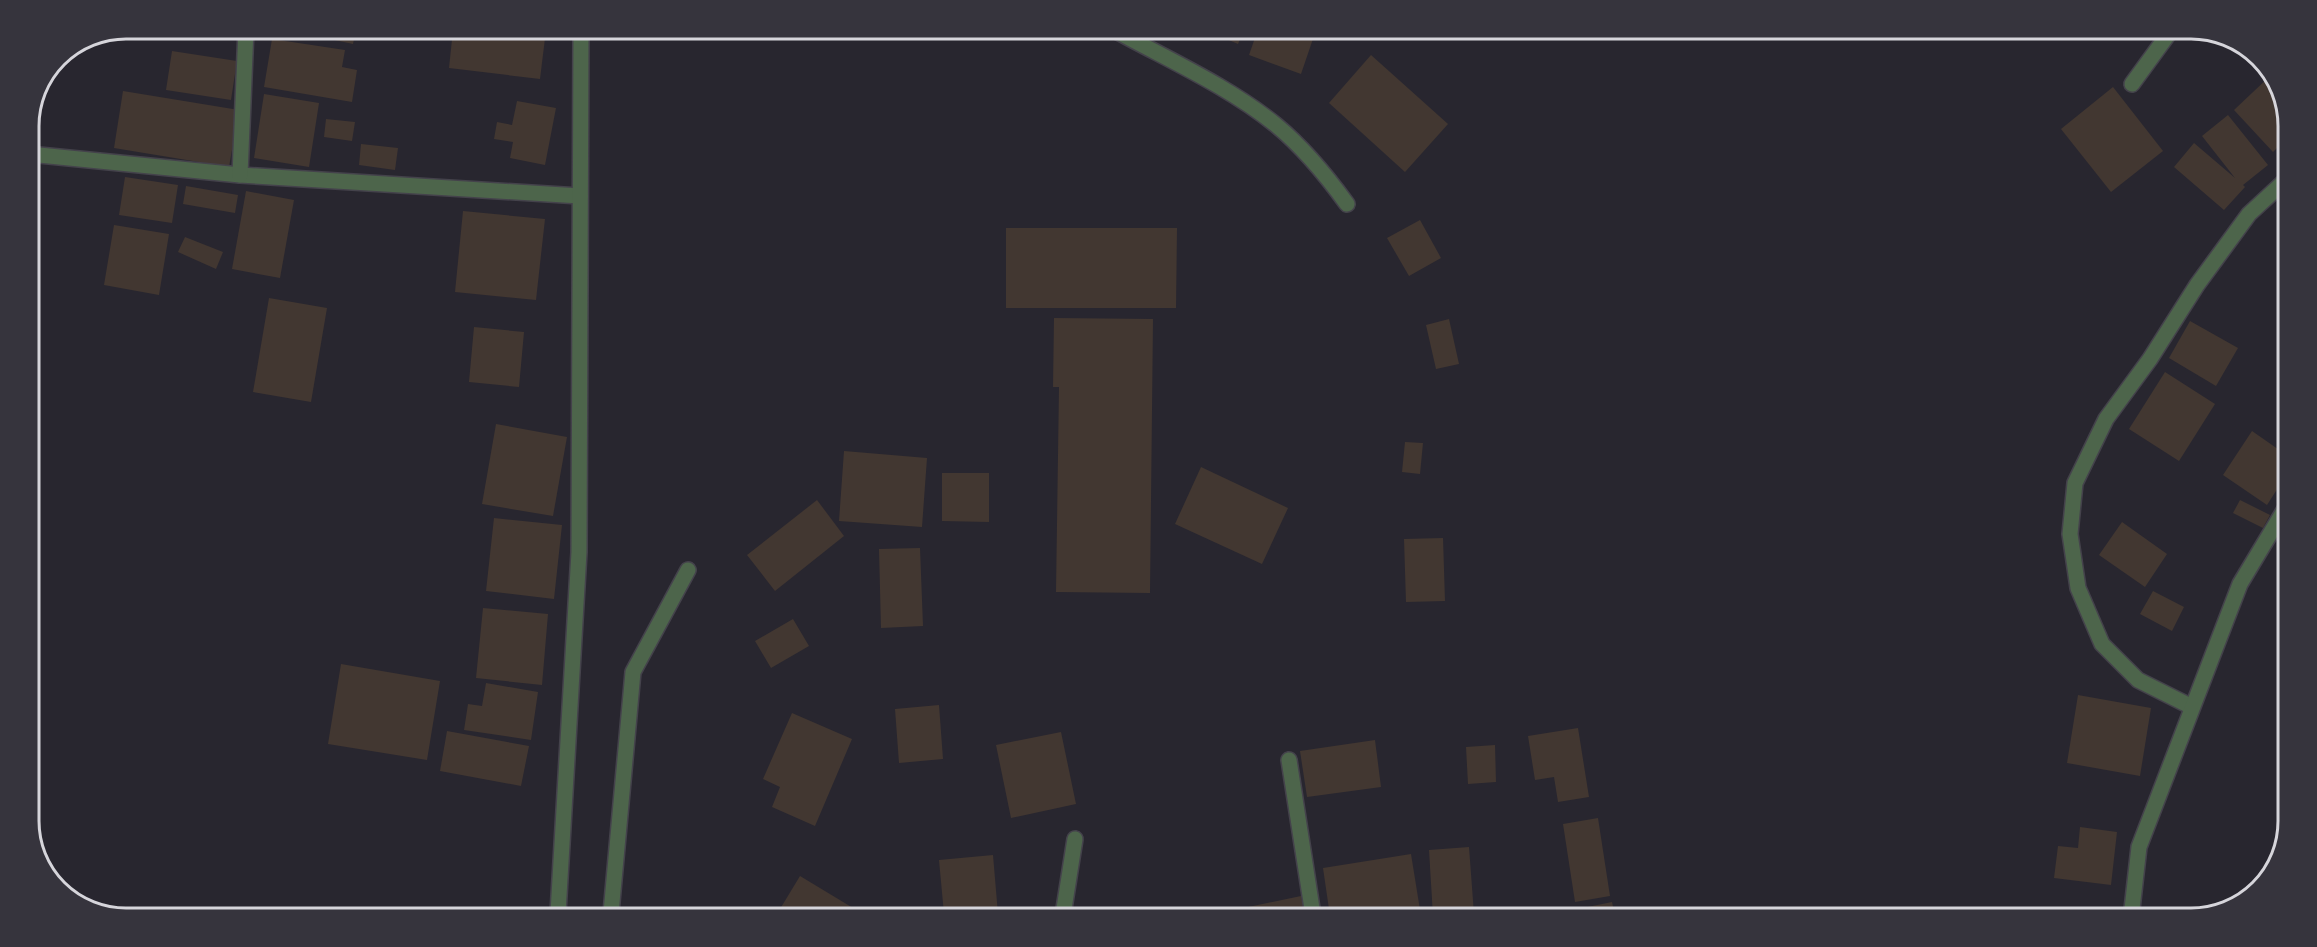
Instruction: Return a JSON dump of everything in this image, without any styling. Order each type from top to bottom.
[{"type":"street","points":[[240,175],[246,39]]},
{"type":"street","points":[[558,908],[579,552],[580,39]]},
{"type":"street","points":[[1131,39],[1235,96],[1277,125],[1318,164],[1347,204]]},
{"type":"street","points":[[2132,84],[2165,39]]},
{"type":"street","points":[[39,154],[240,175],[580,196]]},
{"type":"street","points":[[2192,707],[2138,680],[2102,644],[2078,588],[2070,534],[2075,483],[2106,419],[2150,359],[2197,285],[2249,214],[2278,187]]},
{"type":"street","points":[[2132,908],[2139,847],[2240,584],[2278,519]]},
{"type":"street","points":[[611,908],[633,672],[688,570]]},
{"type":"street","points":[[1289,760],[1312,908]]},
{"type":"street","points":[[1064,908],[1075,839]]},
{"type":"building","points":[[272,39],[345,50],[342,67],[357,70],[352,102],[264,87]]},
{"type":"building","points":[[330,39],[354,39],[353,44]]},
{"type":"building","points":[[452,39],[545,39],[540,79],[449,68]]},
{"type":"building","points":[[1226,39],[1240,39],[1238,44]]},
{"type":"building","points":[[1255,39],[1313,39],[1301,74],[1249,55]]},
{"type":"building","points":[[172,51],[237,61],[231,100],[166,90]]},
{"type":"building","points":[[1371,55],[1448,124],[1405,172],[1329,103]]},
{"type":"building","points":[[2265,81],[2276,109],[2278,147],[2273,152],[2234,110]]},
{"type":"building","points":[[2113,87],[2163,151],[2111,192],[2061,129]]},
{"type":"building","points":[[123,91],[239,110],[229,167],[114,148]]},
{"type":"building","points":[[264,94],[319,103],[309,167],[254,158]]},
{"type":"building","points":[[517,101],[556,108],[545,165],[510,158],[513,142],[494,139],[497,122],[512,125]]},
{"type":"building","points":[[2228,115],[2268,165],[2243,185],[2245,187],[2224,210],[2174,167],[2194,143],[2235,178],[2202,136]]},
{"type":"building","points":[[326,119],[355,122],[352,141],[324,137]]},
{"type":"building","points":[[361,144],[398,148],[395,170],[359,165]]},
{"type":"building","points":[[125,177],[178,185],[172,223],[119,215]]},
{"type":"building","points":[[186,186],[238,195],[235,213],[183,204]]},
{"type":"building","points":[[246,191],[294,200],[280,278],[232,269]]},
{"type":"building","points":[[463,211],[545,219],[536,300],[455,292]]},
{"type":"building","points":[[1420,220],[1441,258],[1409,276],[1387,238]]},
{"type":"building","points":[[114,225],[169,234],[159,295],[104,285]]},
{"type":"building","points":[[1006,228],[1177,228],[1176,308],[1006,308]]},
{"type":"building","points":[[185,237],[223,252],[216,269],[178,252]]},
{"type":"building","points":[[269,298],[327,308],[311,402],[253,392]]},
{"type":"building","points":[[1054,318],[1153,319],[1150,593],[1056,592],[1059,387],[1053,387]]},
{"type":"building","points":[[1449,319],[1459,364],[1436,369],[1426,325]]},
{"type":"building","points":[[2190,321],[2238,348],[2216,386],[2169,358]]},
{"type":"building","points":[[474,327],[524,332],[519,387],[469,382]]},
{"type":"building","points":[[2165,372],[2215,404],[2179,461],[2129,429]]},
{"type":"building","points":[[496,424],[567,437],[553,516],[482,504]]},
{"type":"building","points":[[2252,431],[2278,449],[2278,488],[2267,505],[2223,475]]},
{"type":"building","points":[[1405,442],[1423,443],[1420,474],[1402,472]]},
{"type":"building","points":[[844,451],[927,458],[922,527],[839,521]]},
{"type":"building","points":[[1201,467],[1288,508],[1262,564],[1175,524]]},
{"type":"building","points":[[942,473],[989,473],[989,522],[942,521]]},
{"type":"building","points":[[817,500],[844,536],[775,591],[747,555]]},
{"type":"building","points":[[2240,500],[2270,515],[2263,528],[2233,513]]},
{"type":"building","points":[[494,518],[562,525],[554,599],[486,591]]},
{"type":"building","points":[[2122,522],[2167,554],[2145,587],[2099,555]]},
{"type":"building","points":[[1443,538],[1445,601],[1406,602],[1404,539]]},
{"type":"building","points":[[920,548],[923,626],[881,628],[879,549]]},
{"type":"building","points":[[2153,591],[2184,607],[2172,631],[2140,614]]},
{"type":"building","points":[[483,608],[548,614],[542,685],[476,678]]},
{"type":"building","points":[[793,619],[809,646],[771,668],[755,641]]},
{"type":"building","points":[[341,664],[440,681],[427,760],[328,744]]},
{"type":"building","points":[[486,683],[538,692],[531,740],[464,730],[468,704],[482,706]]},
{"type":"building","points":[[2078,695],[2151,708],[2140,776],[2067,763]]},
{"type":"building","points":[[939,705],[943,759],[899,763],[895,709]]},
{"type":"building","points":[[792,713],[852,739],[815,826],[772,807],[780,787],[763,779]]},
{"type":"building","points":[[1578,728],[1589,797],[1558,802],[1554,777],[1535,780],[1528,736]]},
{"type":"building","points":[[447,731],[529,746],[521,786],[440,771]]},
{"type":"building","points":[[1061,732],[1076,804],[1011,818],[996,745]]},
{"type":"building","points":[[1375,740],[1381,787],[1307,797],[1300,751]]},
{"type":"building","points":[[1495,745],[1496,782],[1468,784],[1466,747]]},
{"type":"building","points":[[1598,818],[1610,896],[1575,902],[1563,824]]},
{"type":"building","points":[[2080,827],[2117,832],[2111,885],[2054,878],[2058,846],[2078,848]]},
{"type":"building","points":[[1469,847],[1474,908],[1433,908],[1429,850]]},
{"type":"building","points":[[1411,854],[1420,908],[1329,908],[1323,868]]},
{"type":"building","points":[[993,855],[997,908],[943,908],[939,860]]},
{"type":"building","points":[[800,876],[853,908],[781,908]]},
{"type":"building","points":[[1301,896],[1304,908],[1244,908]]},
{"type":"building","points":[[1612,902],[1613,908],[1583,908]]}]
